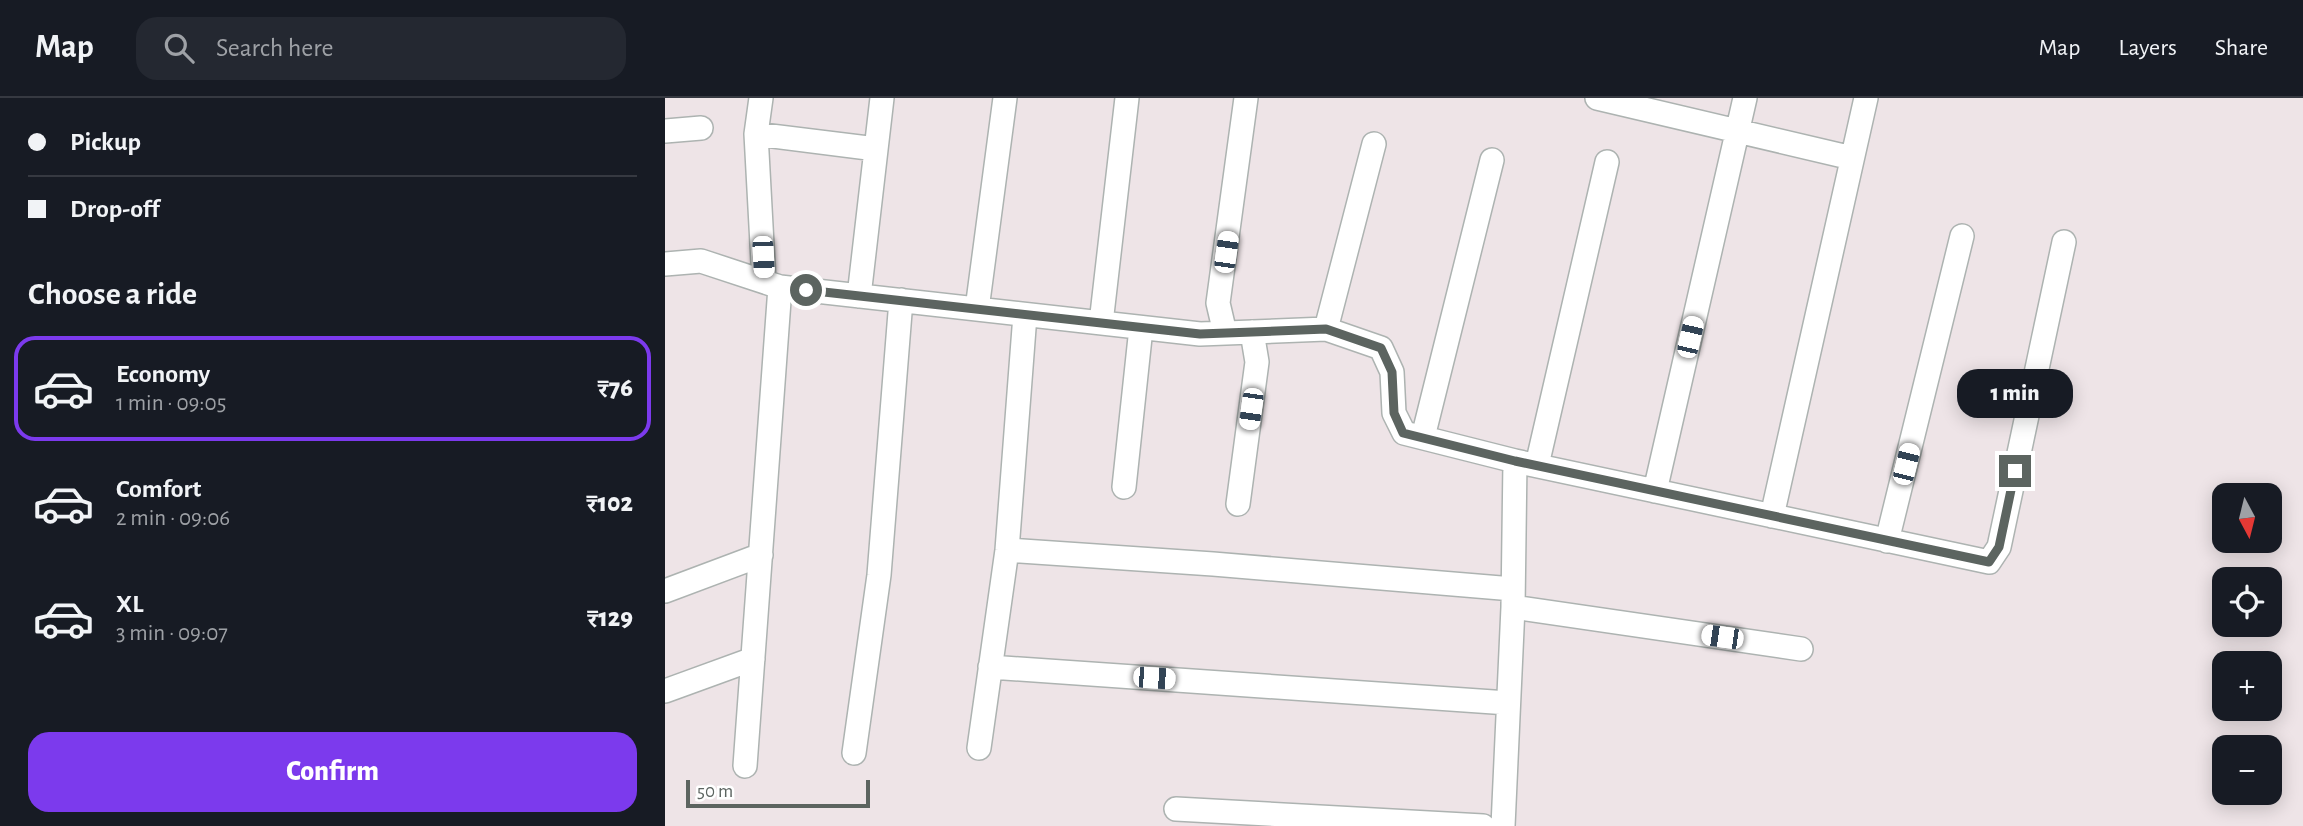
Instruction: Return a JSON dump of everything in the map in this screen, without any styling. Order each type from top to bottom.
[{"type":"street","points":[[745,766],[761,555],[772,284],[756,134],[761,98]]},
{"type":"street","points":[[859,296],[882,98]]},
{"type":"street","points":[[977,309],[1005,98]]},
{"type":"street","points":[[1101,323],[1127,98]]},
{"type":"street","points":[[1224,333],[1219,303],[1246,98]]},
{"type":"street","points":[[1597,98],[1852,158]]},
{"type":"street","points":[[1655,491],[1745,98]]},
{"type":"street","points":[[1772,516],[1866,98]]},
{"type":"street","points":[[665,131],[701,128]]},
{"type":"street","points":[[756,134],[876,149]]},
{"type":"street","points":[[1326,329],[1374,144]]},
{"type":"street","points":[[1423,437],[1492,160]]},
{"type":"street","points":[[1503,826],[1513,598],[1526,463],[1607,162]]},
{"type":"street","points":[[1887,541],[1962,236]]},
{"type":"street","points":[[665,264],[701,261],[772,284],[1200,334],[1326,329],[1381,348],[1392,372],[1394,413],[1403,433],[1526,463],[1989,562],[1999,547],[2063,242]]},
{"type":"street","points":[[854,753],[879,575],[901,300]]},
{"type":"street","points":[[979,748],[1007,550],[1025,314]]},
{"type":"street","points":[[1124,487],[1142,328]]},
{"type":"street","points":[[1238,504],[1257,362],[1252,332]]},
{"type":"street","points":[[1007,550],[1213,564],[1513,598],[1801,649]]},
{"type":"street","points":[[665,591],[761,555]]},
{"type":"street","points":[[665,691],[753,659]]},
{"type":"street","points":[[990,667],[1508,703]]},
{"type":"street","points":[[1176,809],[1483,826]]},
{"type":"route","points":[[806,290],[1200,334],[1326,329],[1381,348],[1392,372],[1394,413],[1403,433],[1515,461],[1989,562],[1999,547],[2015,471]]}]
